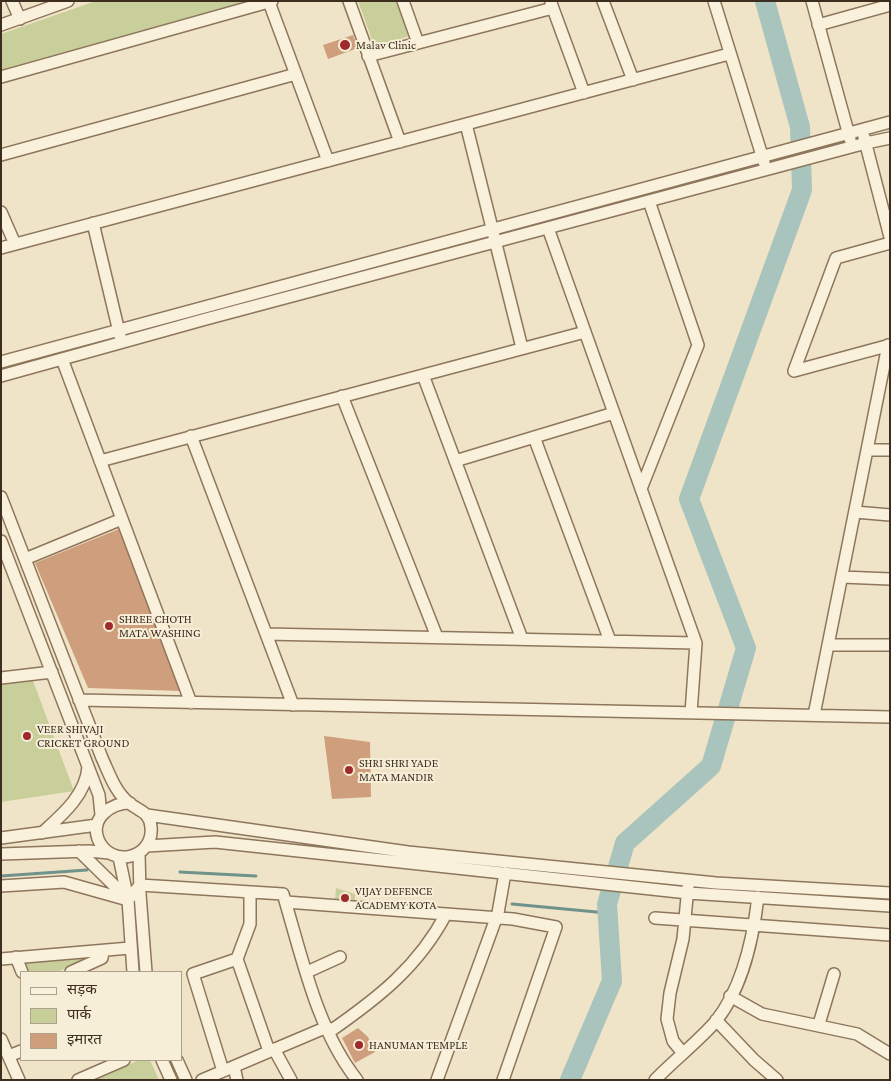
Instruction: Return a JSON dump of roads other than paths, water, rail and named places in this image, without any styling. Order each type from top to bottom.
[{"type":"street","points":[[12,1],[20,19]]},
{"type":"street","points":[[1,25],[68,1]]},
{"type":"street","points":[[348,1],[400,142]]},
{"type":"street","points":[[403,1],[418,43]]},
{"type":"street","points":[[603,1],[633,80]]},
{"type":"street","points":[[714,1],[729,54],[770,168]]},
{"type":"street","points":[[812,1],[848,147]]},
{"type":"street","points":[[1,77],[270,2],[328,161]]},
{"type":"street","points":[[368,56],[551,5],[584,93]]},
{"type":"street","points":[[818,25],[890,6]]},
{"type":"street","points":[[1,248],[729,54]]},
{"type":"street","points":[[1,155],[296,74]]},
{"type":"street","points":[[1,362],[890,122]]},
{"type":"street","points":[[466,124],[522,348]]},
{"type":"street","points":[[862,130],[890,237]]},
{"type":"street","points":[[1,376],[121,342],[848,147],[890,138]]},
{"type":"street","points":[[641,489],[698,345],[649,201]]},
{"type":"street","points":[[1,212],[15,244]]},
{"type":"street","points":[[93,224],[121,342]]},
{"type":"street","points":[[548,228],[696,643],[695,714]]},
{"type":"street","points":[[814,716],[867,450],[885,385],[889,345],[794,371],[836,258],[890,243]]},
{"type":"street","points":[[100,461],[585,332]]},
{"type":"street","points":[[62,359],[191,702]]},
{"type":"street","points":[[423,375],[522,639]]},
{"type":"street","points":[[342,396],[437,638]]},
{"type":"street","points":[[455,461],[614,414]]},
{"type":"street","points":[[190,436],[293,705]]},
{"type":"street","points":[[534,438],[610,641]]},
{"type":"street","points":[[867,450],[890,450]]},
{"type":"street","points":[[1,497],[79,700],[115,786],[130,804]]},
{"type":"street","points":[[855,512],[890,515]]},
{"type":"street","points":[[25,559],[122,519]]},
{"type":"street","points":[[1,542],[99,795],[97,836],[101,846],[114,855],[128,900],[133,971]]},
{"type":"street","points":[[842,577],[890,579]]},
{"type":"street","points":[[266,634],[696,643]]},
{"type":"street","points":[[828,645],[890,645]]},
{"type":"street","points":[[1,678],[52,672]]},
{"type":"street","points":[[79,700],[890,717]]},
{"type":"street","points":[[42,833],[77,798],[84,786],[88,766]]},
{"type":"street","points":[[1,838],[42,833],[99,820],[109,808],[119,803],[130,804],[139,808],[147,815],[408,852],[688,880],[890,893]]},
{"type":"street","points":[[146,971],[140,885],[143,850],[151,830],[147,815]]},
{"type":"street","points":[[1,854],[79,851],[129,857],[143,850],[215,842],[688,893],[890,906]]},
{"type":"street","points":[[79,851],[128,900]]},
{"type":"street","points":[[437,1080],[495,918],[505,873]]},
{"type":"street","points":[[682,1052],[673,1041],[667,1019],[685,920],[688,880]]},
{"type":"street","points":[[1,886],[64,882],[128,900]]},
{"type":"street","points":[[140,885],[284,894],[307,972],[328,1029],[357,1080]]},
{"type":"street","points":[[128,900],[140,885]]},
{"type":"street","points":[[250,892],[250,924],[238,959],[272,1050],[291,1080]]},
{"type":"street","points":[[655,1080],[716,1020],[730,996],[753,941],[758,897]]},
{"type":"street","points":[[286,902],[495,918],[556,927],[503,1080]]},
{"type":"street","points":[[202,1080],[272,1050],[328,1029],[395,982],[432,941],[446,914]]},
{"type":"street","points":[[655,918],[890,935]]},
{"type":"street","points":[[1,959],[130,948]]},
{"type":"street","points":[[73,971],[102,958],[104,951]]},
{"type":"street","points":[[16,957],[22,971]]},
{"type":"street","points":[[307,972],[340,957]]},
{"type":"street","points":[[223,1072],[193,974],[238,959]]},
{"type":"street","points":[[819,1024],[834,974]]},
{"type":"street","points":[[730,996],[762,1014],[819,1024],[857,1034],[890,1054]]},
{"type":"street","points":[[716,1020],[754,1060],[777,1080]]},
{"type":"street","points":[[1,1038],[19,1080]]},
{"type":"street","points":[[1,1070],[20,1052]]},
{"type":"street","points":[[78,1080],[122,1061]]},
{"type":"street","points":[[162,1061],[171,1080]]},
{"type":"street","points":[[177,1061],[186,1080]]},
{"type":"street","points":[[234,1067],[237,1080]]},
{"type":"waterway","points":[[570,1080],[612,981],[607,904],[625,843],[711,766],[746,648],[689,499],[802,190],[800,127],[765,1]]},
{"type":"waterway","points":[[1,876],[87,870]]},
{"type":"waterway","points":[[180,872],[256,876]]},
{"type":"waterway","points":[[512,904],[607,913]]},
{"type":"place","name":"Malav Clinic","points":[[345,45]]},
{"type":"place","name":"SHREE CHOTH MATA WASHING","points":[[109,626]]},
{"type":"place","name":"VEER SHIVAJI CRICKET GROUND","points":[[27,736]]},
{"type":"place","name":"SHRI SHRI YADE MATA MANDIR","points":[[349,770]]},
{"type":"place","name":"VIJAY DEFENCE ACADEMY KOTA","points":[[345,898]]},
{"type":"place","name":"HANUMAN TEMPLE","points":[[359,1045]]}]
